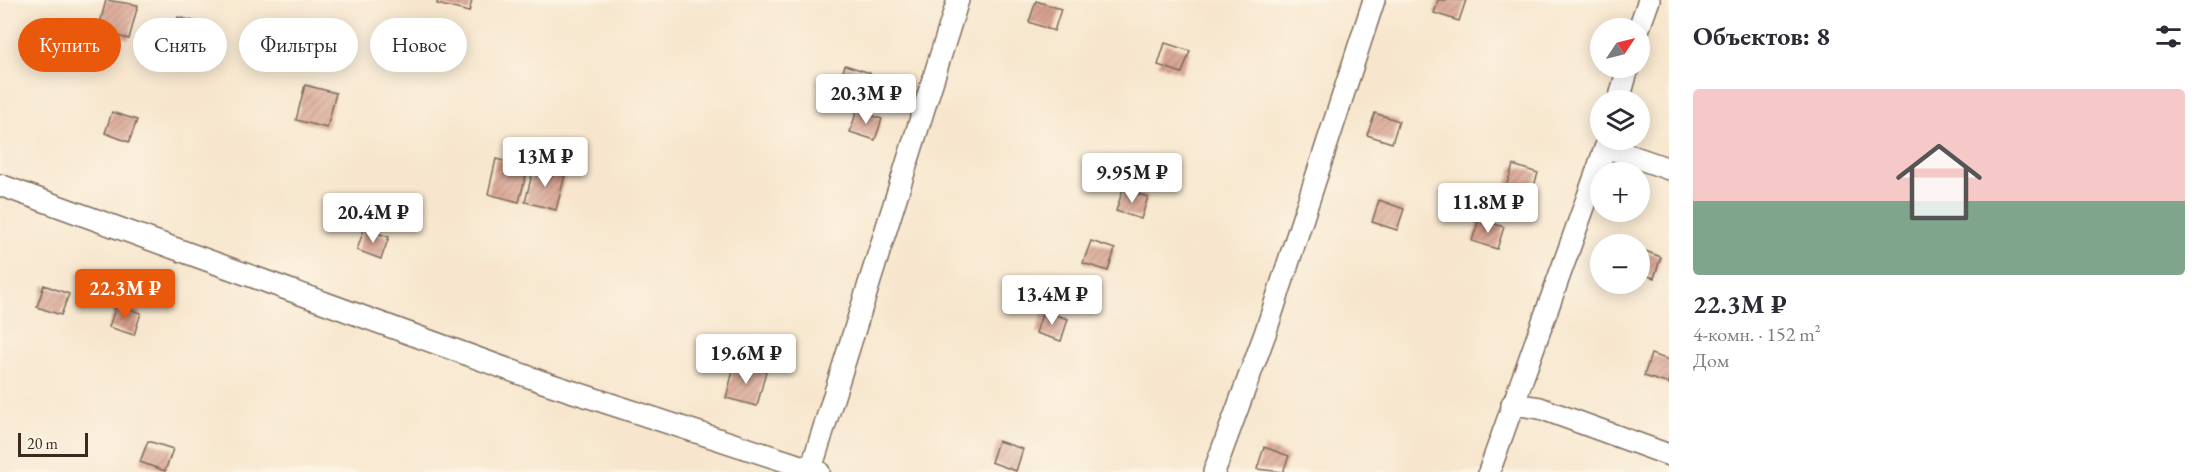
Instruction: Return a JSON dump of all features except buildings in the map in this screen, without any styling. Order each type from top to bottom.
[{"type":"street","points":[[0,185],[543,382],[815,470],[958,0]]},
{"type":"street","points":[[1214,472],[1266,331],[1374,0]]},
{"type":"street","points":[[1643,18],[1649,0]]},
{"type":"street","points":[[1489,472],[1604,150]]},
{"type":"street","points":[[1624,150],[1669,169]]},
{"type":"street","points":[[1512,404],[1540,408],[1669,454]]}]
